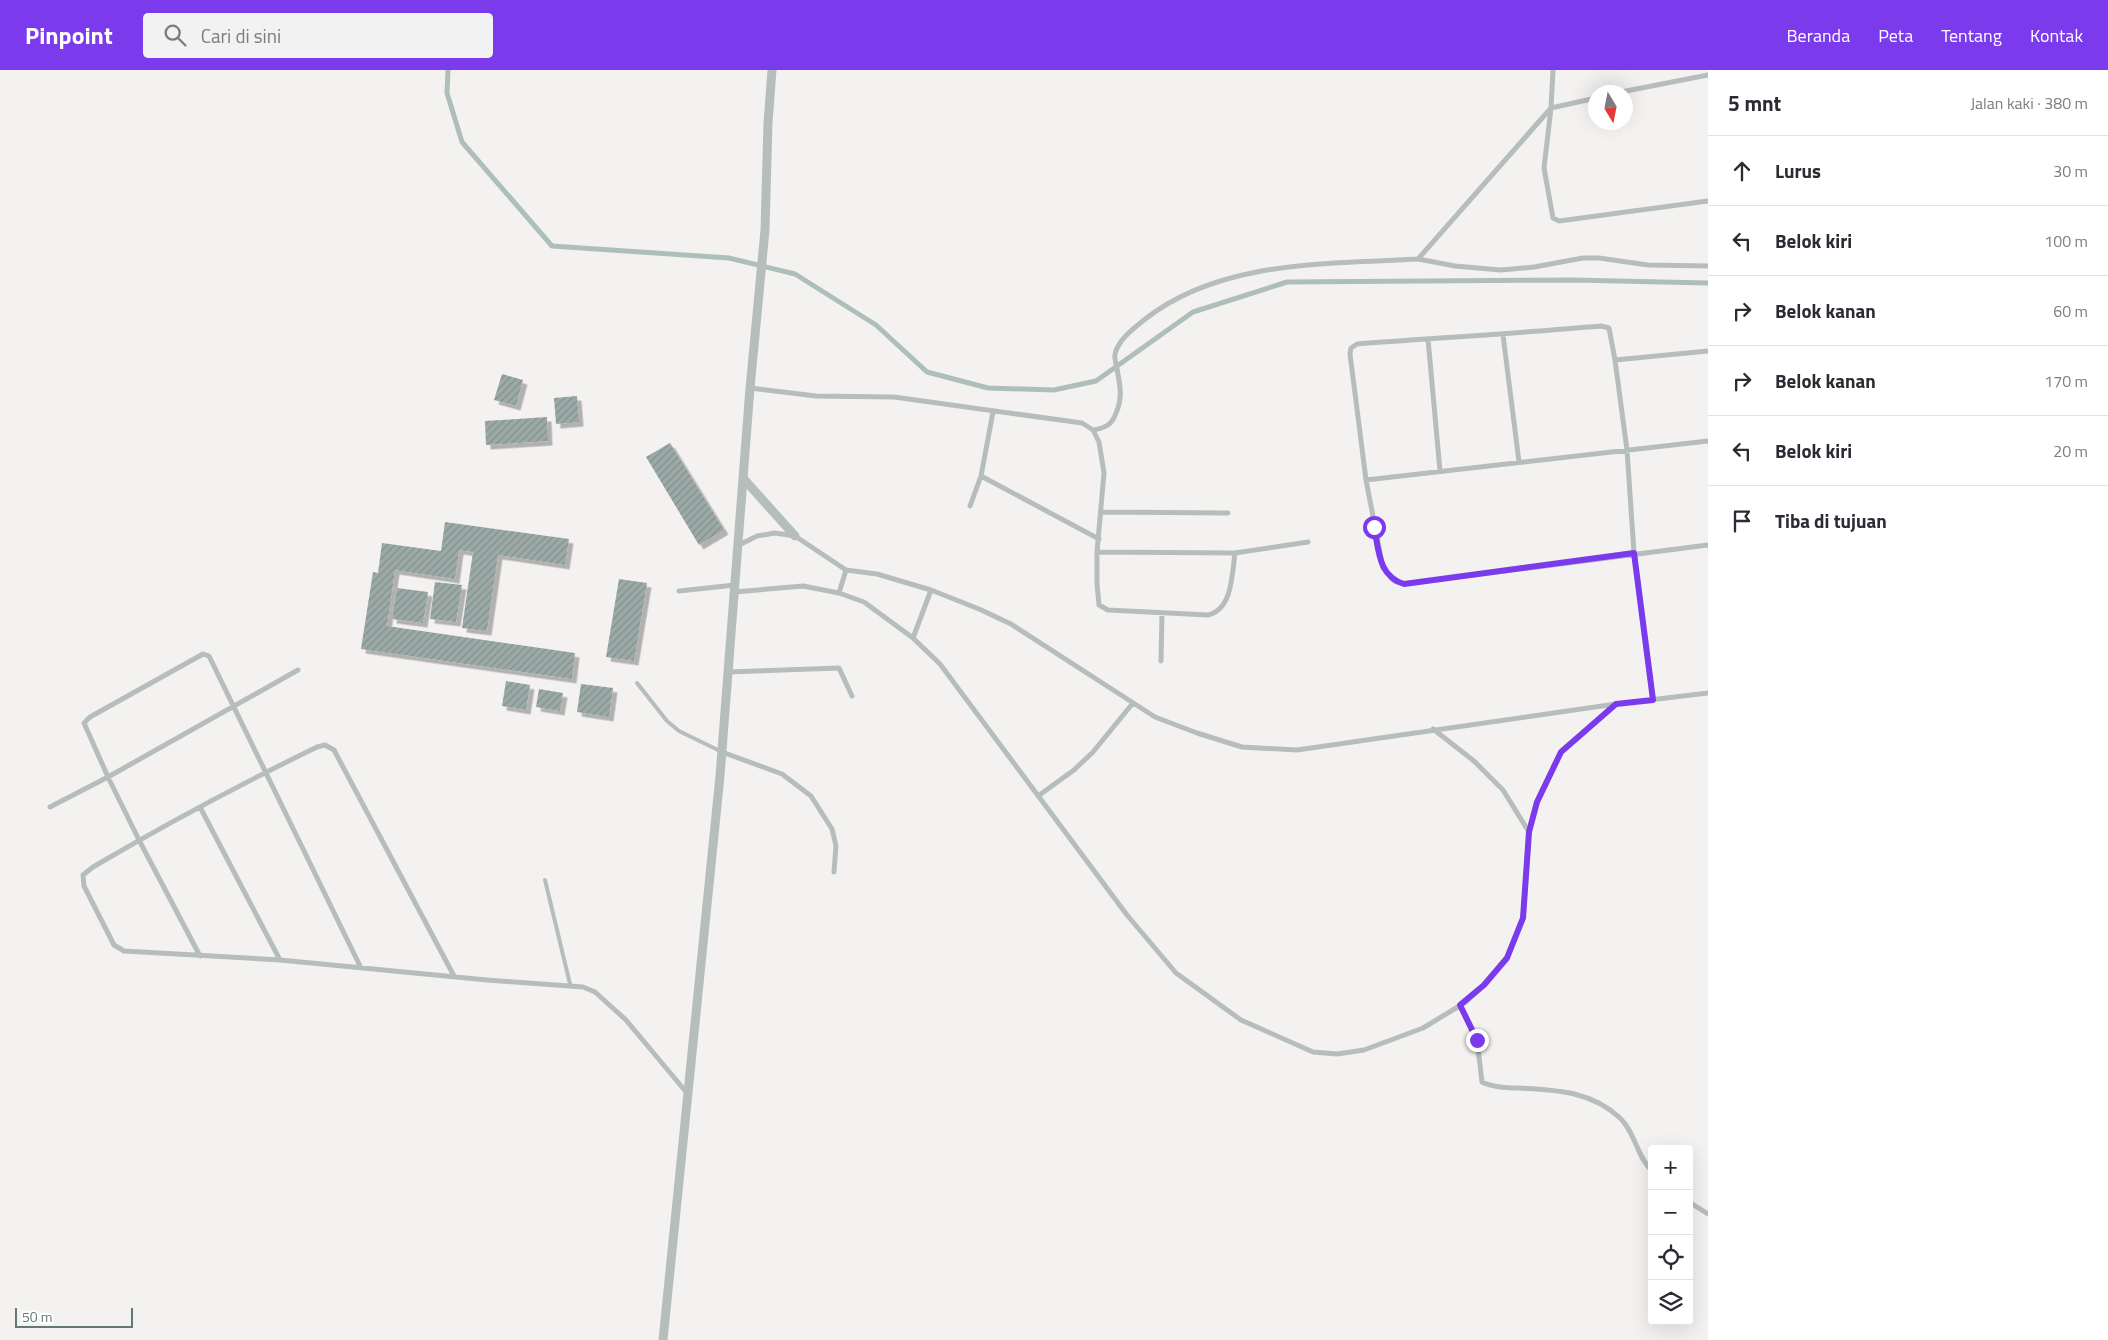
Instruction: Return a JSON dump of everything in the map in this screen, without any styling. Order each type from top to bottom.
[{"type":"street","points":[[663,1340],[722,752],[750,388],[765,230],[768,122],[772,70]]},
{"type":"street","points":[[1553,70],[1544,168],[1551,216],[1554,219],[1559,220],[1708,201]]},
{"type":"street","points":[[1633,90],[1708,75]]},
{"type":"street","points":[[1418,258],[1551,108],[1588,100]]},
{"type":"street","points":[[1093,430],[1106,428],[1121,404],[1115,355],[1120,342],[1163,306],[1192,290],[1262,270],[1418,258],[1455,266],[1501,270],[1582,258],[1599,258],[1648,266],[1708,266]]},
{"type":"street","points":[[1653,700],[1634,553],[1626,450],[1615,360],[1610,330],[1607,326],[1357,344],[1351,348],[1350,354],[1366,480],[1383,568],[1394,581],[1404,584],[1634,553],[1708,545]]},
{"type":"street","points":[[1502,335],[1519,462]]},
{"type":"street","points":[[1428,338],[1440,471]]},
{"type":"street","points":[[1615,360],[1708,351]]},
{"type":"street","points":[[750,388],[816,396],[894,397],[1082,423],[1093,430],[1099,442],[1104,473],[1097,552],[1097,584],[1100,605],[1108,610],[1198,615],[1216,611],[1231,588],[1235,553]]},
{"type":"street","points":[[970,506],[981,476],[993,412]]},
{"type":"street","points":[[1366,480],[1708,441]]},
{"type":"street","points":[[981,476],[1099,539]]},
{"type":"street","points":[[743,478],[795,536],[846,570],[877,574],[931,590],[979,609],[1011,624],[1155,717],[1196,734],[1242,747],[1297,750],[1433,729],[1708,693]]},
{"type":"street","points":[[1102,512],[1228,513]]},
{"type":"street","points":[[737,546],[757,536],[775,533],[795,536]]},
{"type":"street","points":[[1097,552],[1235,553],[1308,542]]},
{"type":"street","points":[[838,593],[846,570]]},
{"type":"street","points":[[679,591],[803,586],[838,593],[864,602],[913,638],[940,664],[1126,915],[1176,974],[1241,1020],[1313,1052],[1337,1054],[1364,1050],[1423,1028],[1460,1005],[1484,985],[1507,958],[1523,918],[1529,832],[1537,802],[1561,752],[1616,704]]},
{"type":"street","points":[[913,638],[931,590]]},
{"type":"street","points":[[1161,661],[1162,613]]},
{"type":"street","points":[[200,956],[139,840],[84,724],[85,720],[98,712],[205,654],[209,656],[361,968]]},
{"type":"street","points":[[728,672],[839,668],[852,696]]},
{"type":"street","points":[[50,807],[108,777],[298,670]]},
{"type":"street","points":[[1038,796],[1074,770],[1093,752],[1133,703]]},
{"type":"street","points":[[1433,729],[1474,760],[1503,790],[1529,832]]},
{"type":"street","points":[[454,976],[334,750],[325,745],[265,772],[92,866],[83,875],[84,886],[114,945],[124,951],[280,960],[487,980],[570,984],[583,987],[595,992],[620,1015],[688,1094]]},
{"type":"street","points":[[722,752],[782,774],[811,796],[832,829],[836,846],[834,872]]},
{"type":"street","points":[[200,807],[280,960]]},
{"type":"street","points":[[1460,1005],[1477,1040],[1482,1082],[1488,1085],[1513,1088],[1558,1090],[1590,1098],[1621,1120],[1648,1164]]},
{"type":"street","points":[[1693,1205],[1708,1214]]},
{"type":"lane","points":[[637,683],[667,721],[679,731],[722,752]]},
{"type":"lane","points":[[545,880],[570,984]]},
{"type":"building","points":[[502,374],[523,380],[516,406],[494,400]]},
{"type":"building","points":[[577,396],[579,422],[556,424],[554,398]]},
{"type":"building","points":[[547,417],[548,441],[486,445],[485,421]]},
{"type":"building","points":[[670,443],[724,530],[699,545],[646,457]]},
{"type":"building","points":[[445,522],[569,539],[565,565],[498,555],[487,631],[462,628],[473,552],[459,550],[455,579],[395,570],[387,626],[575,653],[572,679],[361,649],[373,572],[378,573],[382,543],[441,551]]},
{"type":"building","points":[[619,579],[647,583],[634,661],[606,657]]},
{"type":"building","points":[[435,582],[462,585],[456,622],[430,619]]},
{"type":"building","points":[[397,588],[428,592],[423,623],[392,619]]},
{"type":"building","points":[[506,681],[530,685],[526,710],[502,706]]},
{"type":"building","points":[[581,684],[613,688],[609,717],[577,712]]},
{"type":"building","points":[[539,689],[563,693],[560,711],[536,707]]},
{"type":"waterway","points":[[448,70],[447,93],[462,142],[552,246],[729,258],[795,274],[876,325],[927,372],[988,388],[1054,390],[1096,381],[1193,312],[1287,282],[1572,280],[1708,283]]},
{"type":"route","points":[[1374,527],[1383,568],[1394,581],[1404,584],[1634,553],[1653,700],[1616,704],[1561,752],[1537,802],[1529,832],[1523,918],[1507,958],[1484,985],[1466,1002],[1460,1005],[1477,1040]]}]
